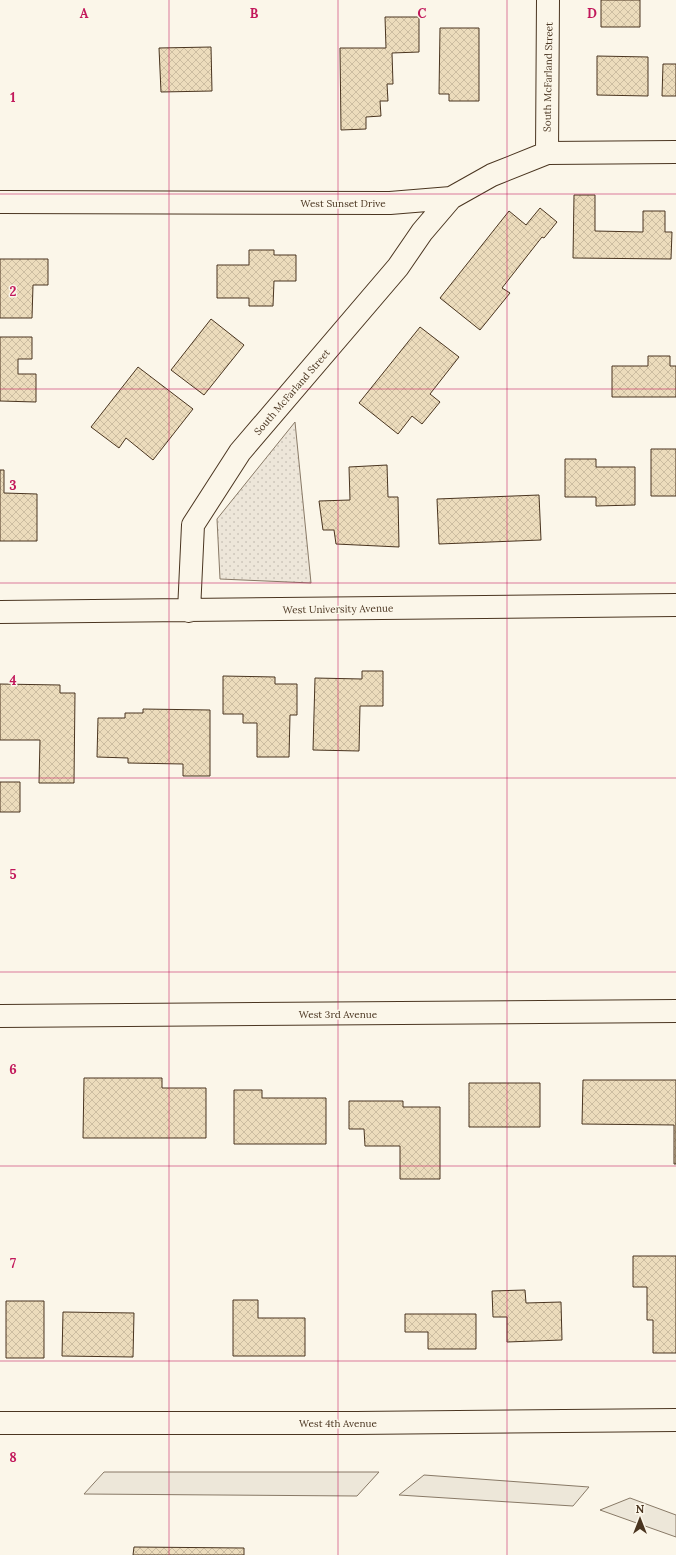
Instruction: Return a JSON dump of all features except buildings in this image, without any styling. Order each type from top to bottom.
[{"type":"street","name":"South McFarland Street","points":[[547,154],[548,0]]},
{"type":"street","name":"West Sunset Drive","points":[[0,202],[390,203],[451,198],[492,174],[547,154],[676,152]]},
{"type":"street","name":"South McFarland Street","points":[[189,611],[193,526],[240,452],[398,267],[422,232],[451,198]]},
{"type":"street","name":"West University Avenue","points":[[0,612],[676,605]]},
{"type":"street","name":"West 3rd Avenue","points":[[0,1016],[676,1011]]},
{"type":"street","name":"West 4th Avenue","points":[[0,1423],[356,1423],[676,1420]]},
{"type":"shaded area","points":[[295,422],[311,583],[220,579],[217,519]]},
{"type":"shaded area","points":[[104,1472],[379,1472],[357,1496],[84,1494]]},
{"type":"shaded area","points":[[424,1475],[589,1487],[573,1506],[399,1495]]},
{"type":"shaded area","points":[[630,1498],[676,1515],[676,1537],[600,1510]]}]
